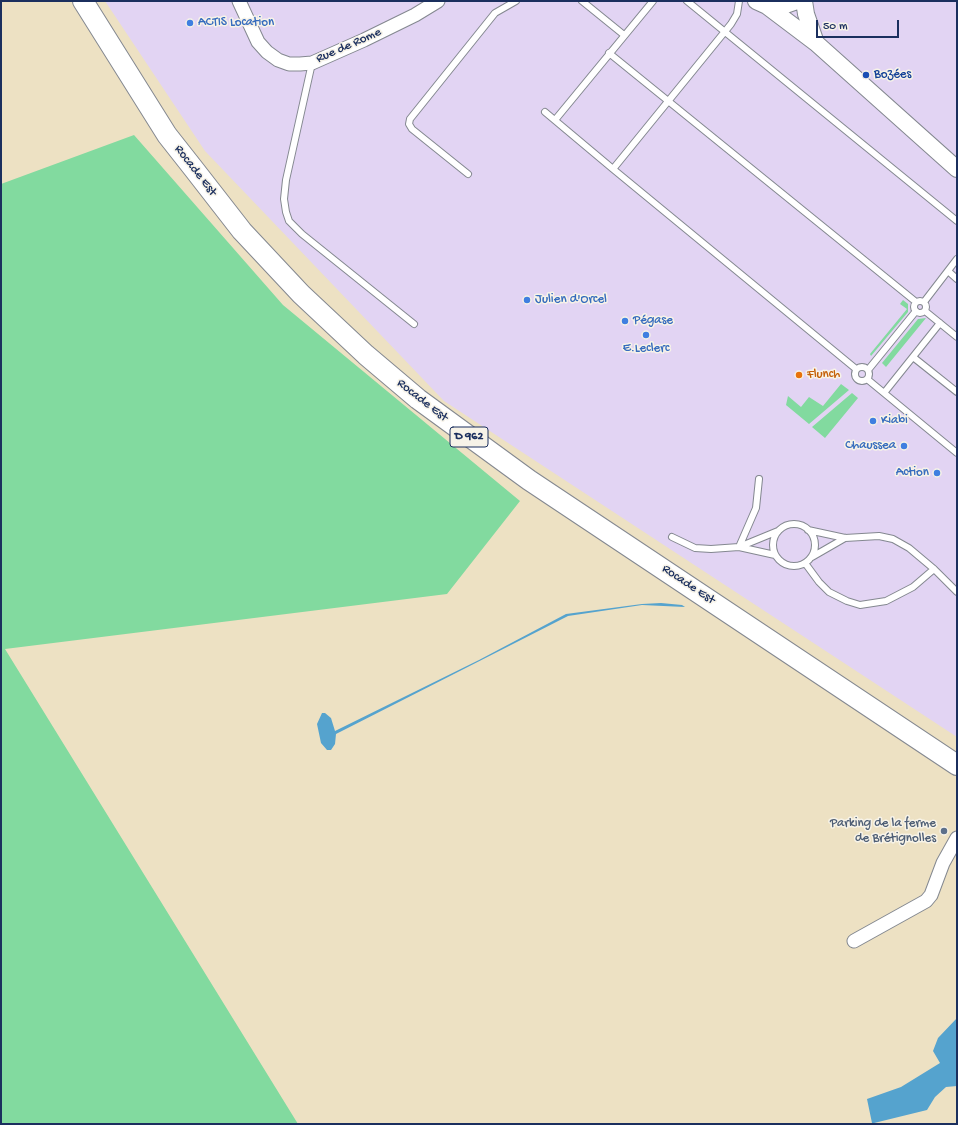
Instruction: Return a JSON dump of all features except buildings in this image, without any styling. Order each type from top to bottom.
[{"type":"main road","name":"Rocade Est","points":[[83,1],[166,135],[242,231],[301,294],[366,355],[418,399],[529,480],[957,765]]},
{"type":"street","name":"Rue de Rome","points":[[239,1],[258,42],[267,52],[278,60],[289,64],[312,63],[415,15],[438,1]]},
{"type":"street","points":[[761,4],[780,7],[797,1]]},
{"type":"street","points":[[804,1],[806,14],[816,43]]},
{"type":"street","points":[[761,4],[816,43],[957,169]]},
{"type":"street","points":[[854,941],[926,901],[931,894],[943,863],[957,838]]},
{"type":"lane","points":[[468,174],[412,129],[409,124],[410,119],[495,14],[516,1]]},
{"type":"lane","points":[[582,1],[624,35]]},
{"type":"lane","points":[[555,120],[652,1]]},
{"type":"lane","points":[[687,1],[957,221]]},
{"type":"lane","points":[[613,169],[725,32],[737,14],[740,1]]},
{"type":"lane","points":[[609,53],[916,302],[924,302]]},
{"type":"lane","points":[[312,63],[286,180],[284,199],[289,221],[302,234],[414,324]]},
{"type":"lane","points":[[545,112],[856,369]]},
{"type":"lane","points":[[924,302],[957,259]]},
{"type":"lane","points":[[948,271],[957,279]]},
{"type":"lane","points":[[916,302],[914,308],[916,311]]},
{"type":"lane","points":[[924,302],[926,307],[925,311]]},
{"type":"lane","points":[[916,311],[920,313],[925,311]]},
{"type":"lane","points":[[867,379],[869,375],[868,370],[916,311]]},
{"type":"lane","points":[[925,311],[957,336]]},
{"type":"lane","points":[[884,393],[940,323]]},
{"type":"lane","points":[[913,357],[957,392]]},
{"type":"lane","points":[[856,369],[863,366],[868,370]]},
{"type":"lane","points":[[856,369],[854,374],[858,380],[863,381],[867,379]]},
{"type":"lane","points":[[867,379],[957,453]]},
{"type":"lane","points":[[739,546],[756,508],[759,479]]},
{"type":"lane","points":[[672,536],[695,548],[710,549],[739,546],[794,524],[808,530],[846,538],[872,536],[893,539],[909,548],[934,569],[957,592]]},
{"type":"lane","points":[[780,530],[774,539],[773,544],[775,555],[778,560],[788,566],[805,563],[812,557],[846,538]]},
{"type":"lane","points":[[808,530],[814,540],[815,546],[812,557]]},
{"type":"lane","points":[[739,546],[775,555]]},
{"type":"lane","points":[[805,563],[818,582],[830,592],[847,601],[860,605],[886,601],[913,586],[934,569]]},
{"type":"shaded area","points":[[105,1],[957,1],[957,737],[444,401],[205,151]]},
{"type":"green space","points":[[134,135],[283,305],[520,501],[447,594],[5,649],[298,1124],[1,1124],[1,184]]},
{"type":"green space","points":[[903,300],[908,304],[908,312],[871,356],[870,354],[907,309],[900,304]]},
{"type":"green space","points":[[926,318],[886,367],[882,363],[918,319]]},
{"type":"green space","points":[[841,384],[849,390],[809,424],[786,405],[788,396],[801,407],[809,397],[823,406]]},
{"type":"green space","points":[[852,393],[858,398],[825,438],[812,427]]},
{"type":"water","points":[[661,603],[682,605],[685,607],[642,605],[568,616],[336,734],[335,744],[331,750],[327,750],[321,743],[317,724],[322,713],[325,713],[331,718],[335,731],[479,660],[566,614],[642,604]]},
{"type":"water","points":[[957,1018],[957,1086],[946,1087],[935,1097],[927,1110],[870,1124],[872,1123],[867,1099],[901,1087],[940,1063],[933,1051],[938,1038]]},
{"type":"place","name":"ACTIS Location","points":[[190,23]]},
{"type":"place","name":"Bozées","points":[[866,75]]},
{"type":"place","name":"Julien d'Orcel","points":[[527,300]]},
{"type":"place","name":"Pégase","points":[[625,321]]},
{"type":"place","name":"E.Leclerc","points":[[646,335]]},
{"type":"place","name":"Flunch","points":[[799,375]]},
{"type":"place","name":"Kiabi","points":[[873,421]]},
{"type":"place","name":"Chaussea","points":[[904,446]]},
{"type":"place","name":"Action","points":[[937,473]]},
{"type":"place","name":"Parking de la ferme de Brétignolles","points":[[944,831]]}]
